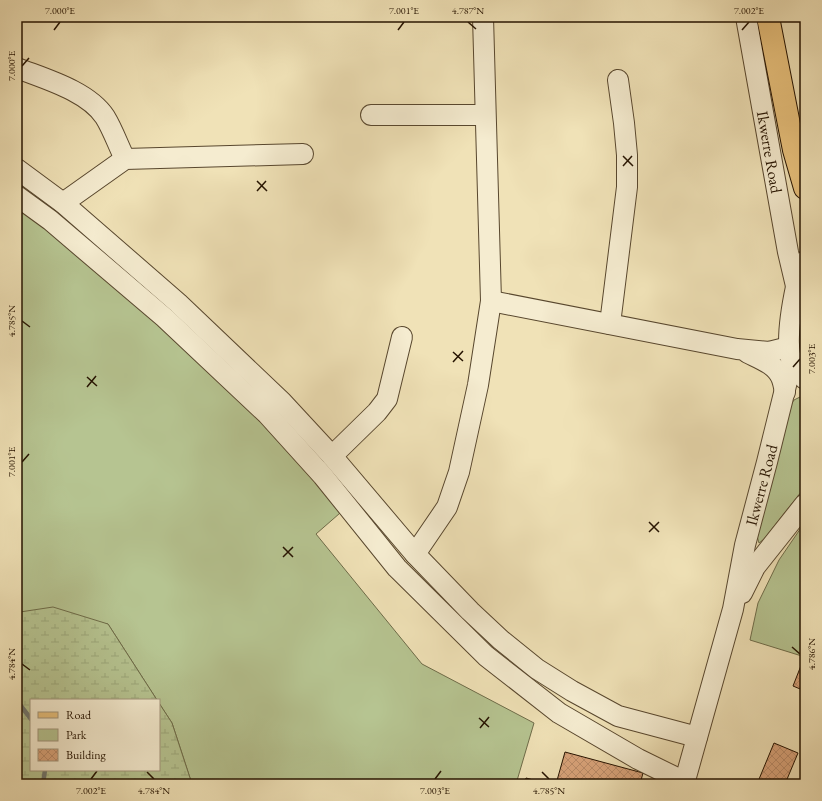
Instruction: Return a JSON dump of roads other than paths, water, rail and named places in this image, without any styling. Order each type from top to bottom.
[{"type":"main road","points":[[768,17],[794,150],[805,188]]},
{"type":"street","points":[[415,554],[447,507],[459,472],[478,385],[491,301],[483,17]]},
{"type":"street","name":"Ikwerre Road","points":[[746,17],[788,252],[796,286]]},
{"type":"street","points":[[17,68],[70,90],[90,101],[104,116],[125,159]]},
{"type":"street","points":[[610,324],[627,187],[627,155],[618,80]]},
{"type":"street","points":[[371,115],[485,115]]},
{"type":"street","points":[[63,203],[125,159],[303,154]]},
{"type":"street","points":[[17,169],[63,203],[178,303],[282,402],[332,456],[415,554],[470,611],[537,669],[572,691],[618,716],[697,736]]},
{"type":"street","points":[[17,196],[50,220],[165,318],[267,414],[323,476],[398,568],[486,656],[559,713],[638,759],[684,783]]},
{"type":"street","name":"Ikwerre Road","points":[[684,783],[733,608],[745,545],[785,392],[791,354],[790,330],[796,286],[805,261]]},
{"type":"street","points":[[491,301],[737,349],[791,354],[798,374],[805,380]]},
{"type":"street","points":[[332,456],[377,412],[387,399],[402,337]]},
{"type":"street","points":[[737,349],[767,362],[776,370],[781,377],[785,392]]},
{"type":"street","name":"Ikwerre Road","points":[[733,608],[756,567],[805,504]]},
{"type":"waterway","points":[[17,701],[30,718]]},
{"type":"waterway","points":[[43,784],[45,771]]}]
